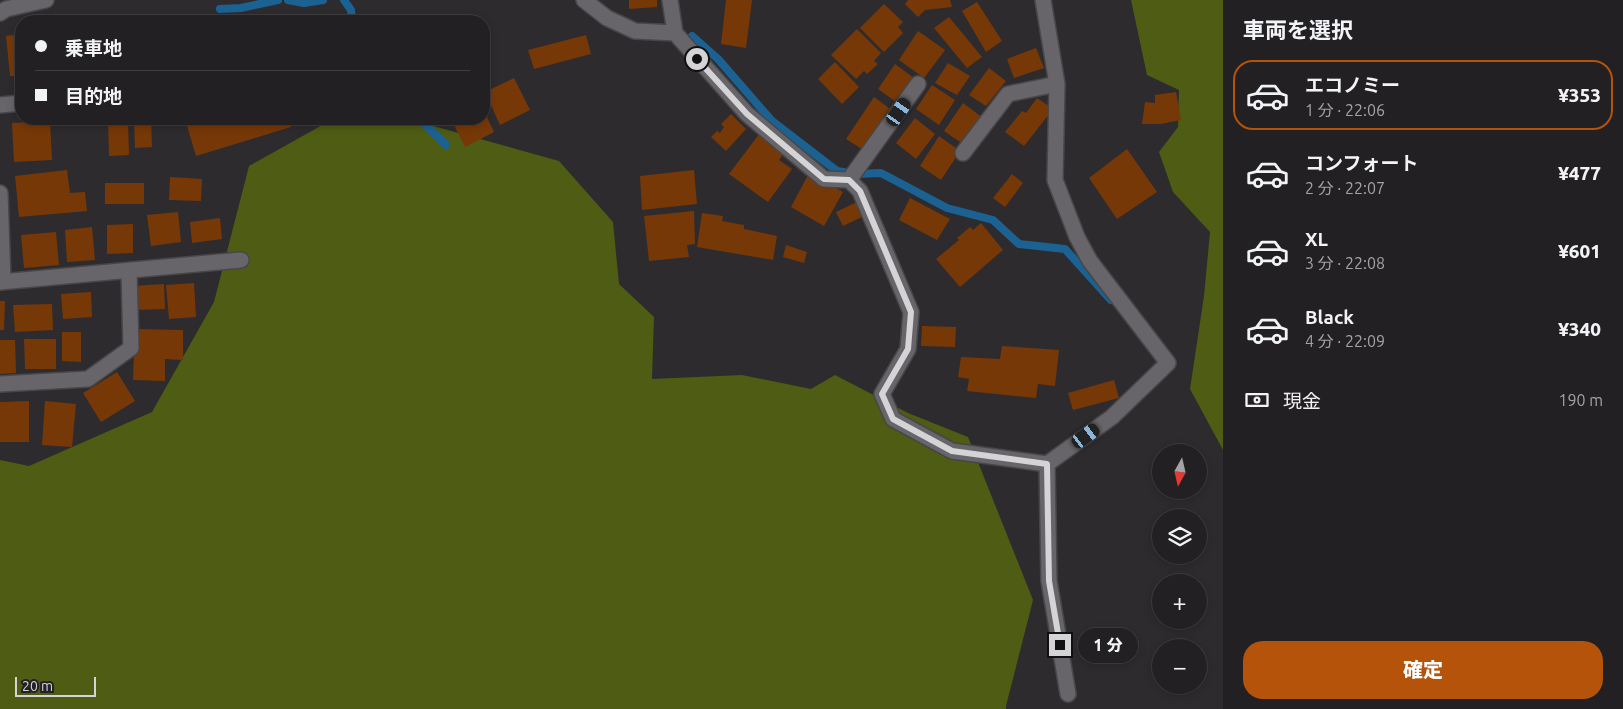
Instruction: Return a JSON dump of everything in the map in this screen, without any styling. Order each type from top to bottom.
[{"type":"street","points":[[0,13],[6,9],[46,0]]},
{"type":"street","points":[[584,0],[607,18],[636,31],[675,33]]},
{"type":"street","points":[[670,0],[675,33],[747,114],[824,179],[849,180],[860,191],[911,312],[908,349],[882,394],[893,419],[952,451],[1047,464],[1112,417],[1168,363],[1090,261],[1077,237],[1055,180],[1058,84],[1043,0]]},
{"type":"street","points":[[849,180],[918,84]]},
{"type":"street","points":[[963,153],[1008,94],[1058,84]]},
{"type":"street","points":[[0,105],[15,104]]},
{"type":"street","points":[[0,193],[2,282],[241,260]]},
{"type":"street","points":[[0,384],[88,380],[131,348],[129,271]]},
{"type":"street","points":[[1047,464],[1049,581],[1068,694]]},
{"type":"green space","points":[[1131,0],[1223,0],[1223,450],[1190,389],[1204,296],[1210,232],[1173,192],[1159,152],[1178,127],[1179,90],[1147,75]]},
{"type":"green space","points":[[322,125],[430,125],[559,161],[613,222],[619,284],[654,317],[652,379],[742,375],[811,389],[835,375],[908,413],[968,437],[1033,600],[1006,709],[0,709],[0,460],[29,466],[152,412],[214,302],[249,166]]},
{"type":"building","points":[[629,0],[657,0],[657,7],[629,9]]},
{"type":"building","points":[[726,0],[752,0],[746,48],[721,44]]},
{"type":"building","points":[[908,0],[950,0],[952,7],[925,10],[918,17],[905,4]]},
{"type":"building","points":[[977,2],[1002,41],[986,52],[962,11]]},
{"type":"building","points":[[884,4],[903,22],[898,27],[903,33],[884,52],[860,28]]},
{"type":"building","points":[[949,17],[982,57],[967,68],[934,28]]},
{"type":"building","points":[[857,29],[881,53],[874,61],[878,64],[867,74],[864,71],[856,79],[831,55]]},
{"type":"building","points":[[918,31],[945,50],[924,78],[899,60]]},
{"type":"building","points":[[15,35],[15,76],[10,76],[6,36]]},
{"type":"building","points":[[586,35],[591,54],[534,69],[528,50]]},
{"type":"building","points":[[1036,48],[1044,68],[1014,78],[1007,59]]},
{"type":"building","points":[[835,62],[859,87],[842,104],[818,79]]},
{"type":"building","points":[[948,63],[970,76],[957,95],[935,83]]},
{"type":"building","points":[[895,64],[914,78],[896,102],[878,89]]},
{"type":"building","points":[[989,68],[1006,81],[986,106],[969,95]]},
{"type":"building","points":[[514,78],[530,110],[500,125],[490,103],[490,90]]},
{"type":"building","points":[[932,85],[955,100],[939,125],[916,109]]},
{"type":"building","points":[[1176,92],[1181,120],[1161,124],[1142,124],[1145,102],[1155,103],[1155,95]]},
{"type":"building","points":[[874,97],[893,111],[865,151],[846,139]]},
{"type":"building","points":[[1037,98],[1053,109],[1024,146],[1005,132],[1022,111],[1026,113]]},
{"type":"building","points":[[963,103],[983,118],[963,144],[944,131]]},
{"type":"building","points":[[731,114],[746,129],[726,151],[711,137],[717,131],[720,133],[724,127],[721,124]]},
{"type":"building","points":[[915,118],[935,134],[916,159],[896,143]]},
{"type":"building","points":[[12,123],[15,123],[15,125],[50,125],[52,160],[14,162]]},
{"type":"building","points":[[490,124],[494,132],[465,147],[455,127],[459,125]]},
{"type":"building","points":[[108,125],[128,125],[129,155],[109,156]]},
{"type":"building","points":[[134,125],[151,125],[152,147],[135,148]]},
{"type":"building","points":[[187,125],[290,125],[291,127],[196,156]]},
{"type":"building","points":[[760,133],[785,151],[779,160],[792,169],[768,202],[729,174]]},
{"type":"building","points":[[939,136],[960,151],[941,180],[920,166]]},
{"type":"building","points":[[1127,149],[1157,192],[1117,219],[1089,178]]},
{"type":"building","points":[[67,170],[70,193],[85,192],[87,211],[19,217],[15,176]]},
{"type":"building","points":[[694,170],[697,204],[642,210],[640,176]]},
{"type":"building","points":[[809,173],[843,192],[824,226],[791,207]]},
{"type":"building","points":[[1012,174],[1023,183],[1005,207],[993,198]]},
{"type":"building","points":[[170,177],[202,179],[201,201],[169,200]]},
{"type":"building","points":[[105,183],[144,183],[144,204],[105,204]]},
{"type":"building","points":[[910,198],[950,219],[937,240],[899,220]]},
{"type":"building","points":[[857,202],[864,216],[843,226],[836,212]]},
{"type":"building","points":[[694,211],[695,244],[687,245],[689,257],[649,261],[644,216]]},
{"type":"building","points":[[178,212],[181,242],[151,246],[147,215]]},
{"type":"building","points":[[702,213],[723,216],[722,221],[744,225],[744,229],[777,236],[773,260],[697,247]]},
{"type":"building","points":[[220,218],[222,239],[192,243],[190,222]]},
{"type":"building","points":[[981,223],[1003,250],[960,287],[936,259],[959,240],[957,238],[970,227],[973,230]]},
{"type":"building","points":[[133,224],[133,253],[107,254],[107,225]]},
{"type":"building","points":[[92,227],[95,260],[67,262],[65,230]]},
{"type":"building","points":[[56,232],[59,265],[24,268],[21,235]]},
{"type":"building","points":[[786,245],[807,252],[804,263],[783,257]]},
{"type":"building","points":[[194,283],[196,317],[169,319],[166,285]]},
{"type":"building","points":[[164,284],[165,309],[134,310],[133,286]]},
{"type":"building","points":[[91,292],[92,317],[63,319],[61,294]]},
{"type":"building","points":[[0,301],[5,301],[4,330],[0,330]]},
{"type":"building","points":[[52,304],[53,330],[15,332],[13,305]]},
{"type":"building","points":[[922,326],[956,327],[955,347],[921,346]]},
{"type":"building","points":[[138,329],[183,330],[183,360],[165,359],[165,381],[133,380],[134,353],[137,353]]},
{"type":"building","points":[[62,332],[81,332],[81,362],[62,361]]},
{"type":"building","points":[[24,339],[56,339],[56,369],[25,369]]},
{"type":"building","points":[[0,340],[15,340],[16,373],[0,374]]},
{"type":"building","points":[[1002,346],[1059,350],[1055,386],[1038,384],[1036,398],[967,391],[969,379],[958,377],[961,357],[1000,359]]},
{"type":"building","points":[[117,372],[135,401],[101,422],[83,393]]},
{"type":"building","points":[[1114,380],[1119,398],[1073,410],[1068,393]]},
{"type":"building","points":[[29,401],[29,442],[0,442],[0,402]]},
{"type":"building","points":[[45,401],[76,404],[72,447],[42,445]]},
{"type":"waterway","points":[[220,9],[241,8],[278,0]]},
{"type":"waterway","points":[[288,0],[304,3],[323,0]]},
{"type":"waterway","points":[[344,0],[351,10],[351,15]]},
{"type":"waterway","points":[[692,36],[718,59],[772,121],[837,171],[856,174],[881,173],[947,208],[993,220],[1019,244],[1065,249],[1111,300]]},
{"type":"waterway","points":[[425,125],[446,145]]},
{"type":"route","points":[[697,59],[747,114],[824,179],[849,180],[860,191],[911,312],[908,349],[882,394],[893,419],[952,451],[1047,464],[1049,581],[1060,645]]}]
